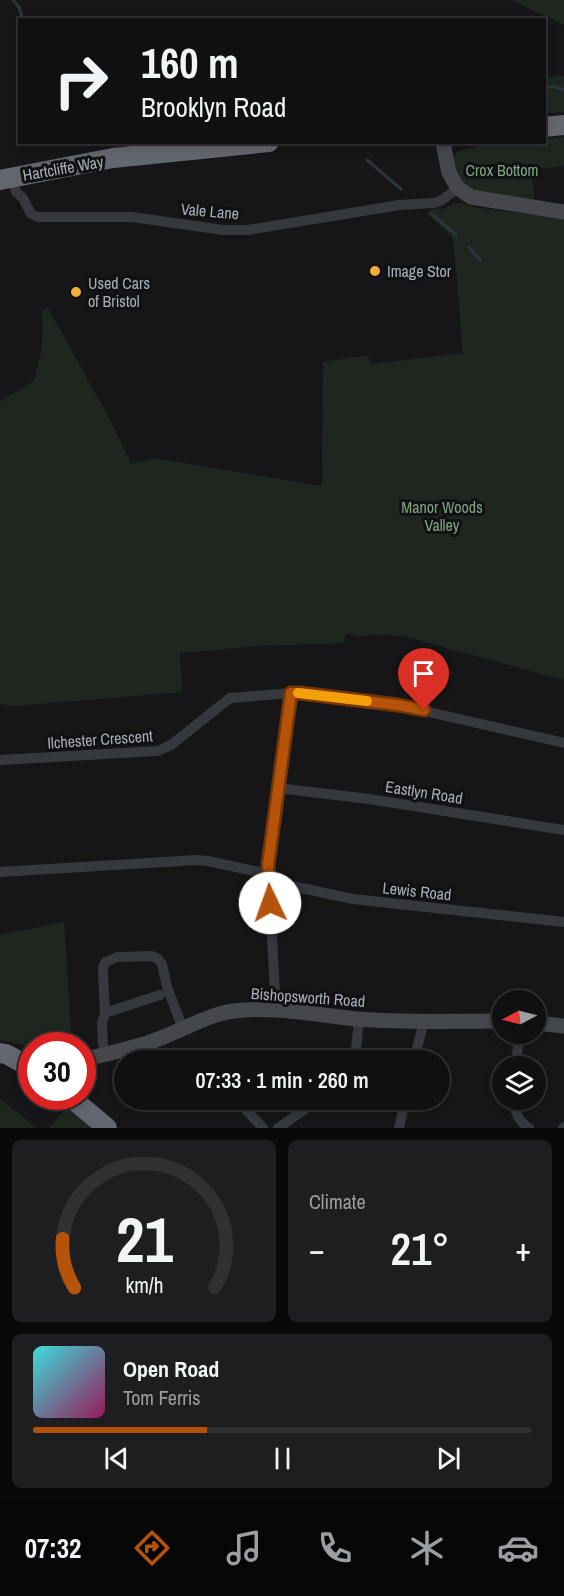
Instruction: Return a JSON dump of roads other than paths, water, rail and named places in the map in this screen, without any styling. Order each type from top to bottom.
[{"type":"highway","points":[[546,127],[564,125]]},
{"type":"highway","name":"Hartcliffe Way","points":[[6,178],[114,158],[250,144]]},
{"type":"highway","points":[[3,1054],[18,1061]]},
{"type":"highway","points":[[86,1110],[107,1128]]},
{"type":"street","points":[[443,144],[449,173],[458,188],[471,197],[564,212]]},
{"type":"street","name":"Vale Lane","points":[[6,178],[23,198],[32,214],[38,217],[132,218],[223,230],[248,230],[399,206],[434,203],[458,188]]},
{"type":"street","points":[[276,1011],[268,878],[291,693]]},
{"type":"street","name":"Ilchester Crescent","points":[[0,760],[158,751],[171,746],[230,698],[291,693],[398,705],[564,743]]},
{"type":"street","name":"Eastlyn Road","points":[[278,789],[369,799],[564,830]]},
{"type":"street","points":[[0,873],[197,860],[268,878]]},
{"type":"street","name":"Lewis Road","points":[[268,878],[353,899],[564,922]]},
{"type":"street","points":[[103,1044],[102,1023],[105,1013],[103,973],[106,962],[117,957],[152,956],[158,959],[162,964],[167,987],[183,1029]]},
{"type":"street","points":[[105,1013],[160,994]]},
{"type":"street","name":"Bishopsworth Road","points":[[96,1057],[128,1049],[232,1011],[276,1011],[359,1019],[492,1021]]},
{"type":"street","points":[[356,1050],[359,1019]]},
{"type":"street","points":[[417,1050],[424,1021]]},
{"type":"street","points":[[546,1024],[564,1026]]},
{"type":"street","points":[[3,1054],[18,1056]]},
{"type":"street","points":[[278,1128],[304,1110]]},
{"type":"street","points":[[399,1128],[403,1110]]},
{"type":"street","points":[[515,1110],[519,1119],[529,1128]]},
{"type":"street","points":[[247,1111],[263,1128]]},
{"type":"waterway","points":[[13,0],[19,7],[22,18]]},
{"type":"waterway","points":[[546,87],[564,90]]},
{"type":"waterway","points":[[367,160],[401,189]]},
{"type":"waterway","points":[[432,214],[456,235]]},
{"type":"waterway","points":[[469,247],[480,260]]},
{"type":"place","name":"Image Stor","points":[[375,271]]},
{"type":"place","name":"Used Cars of Bristol","points":[[76,292]]},
{"type":"park label","name":"Crox Bottom","points":[[502,170]]},
{"type":"park label","name":"Manor Woods Valley","points":[[442,516]]}]
